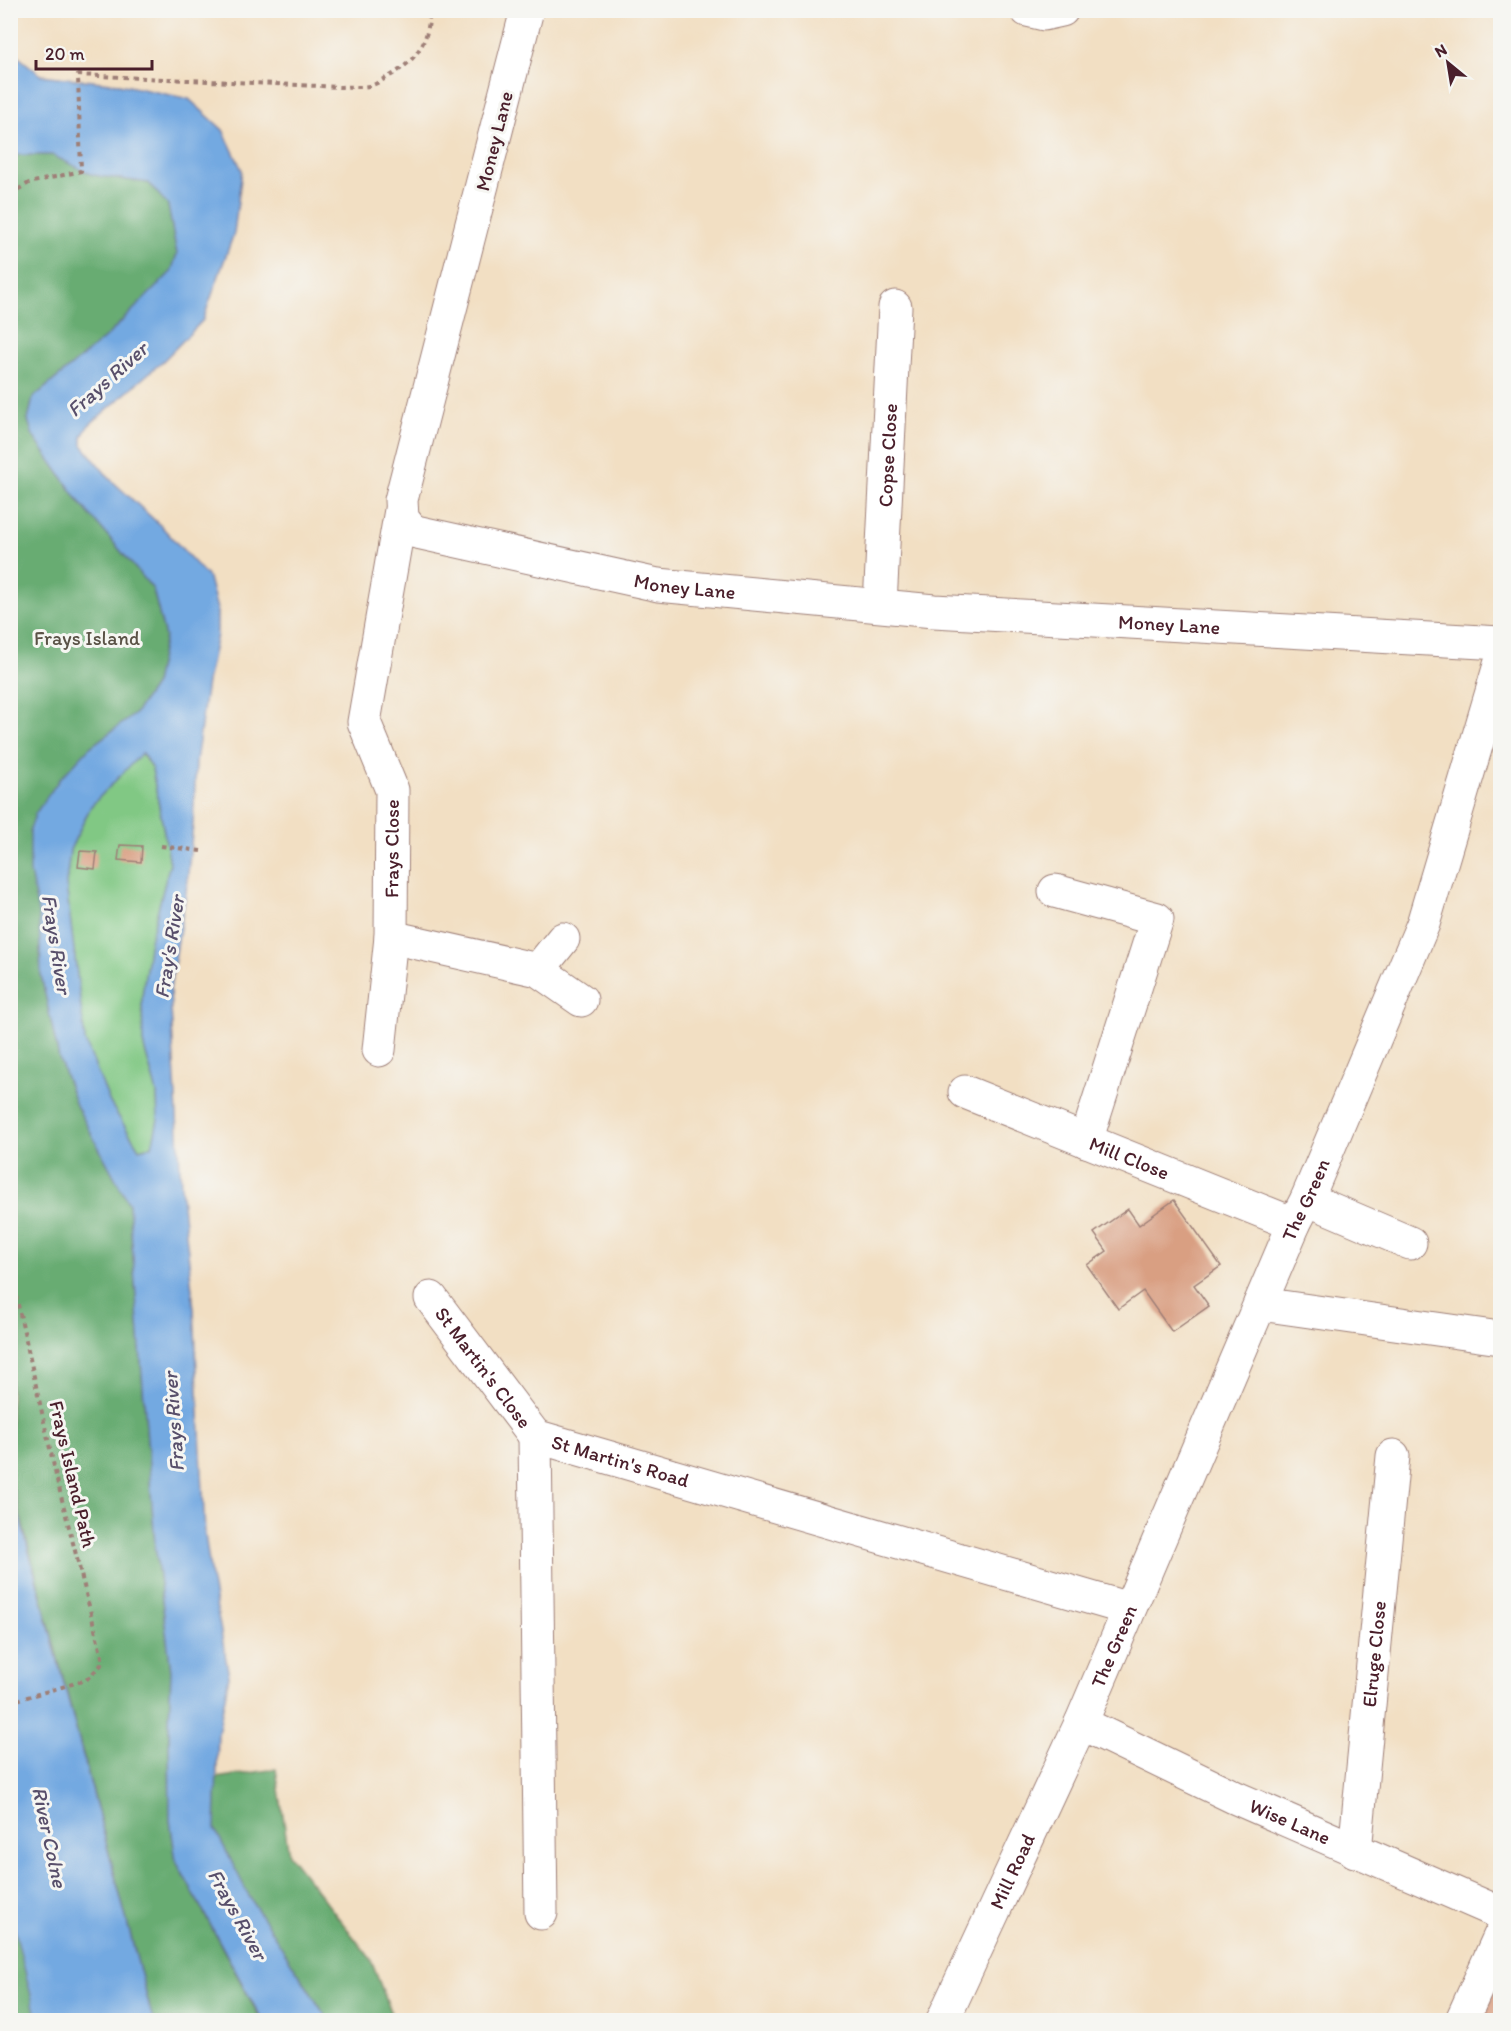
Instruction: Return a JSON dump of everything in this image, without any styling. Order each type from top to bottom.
[{"type":"street","name":"Money Lane","points":[[527,10],[404,489],[401,510],[405,523],[412,531],[658,585],[934,611],[1500,643]]},
{"type":"street","points":[[1027,10],[1044,14],[1062,10]]},
{"type":"street","name":"Copse Close","points":[[880,605],[895,307]]},
{"type":"street","name":"Frays Close","points":[[379,1050],[392,937],[392,790],[364,722],[401,510]]},
{"type":"street","name":"The Green","points":[[1081,1723],[1423,924],[1500,665]]},
{"type":"street","points":[[1055,891],[1157,919],[1086,1141]]},
{"type":"street","points":[[392,937],[538,970],[581,1000]]},
{"type":"street","points":[[538,970],[563,939]]},
{"type":"street","name":"Mill Close","points":[[965,1092],[1086,1141],[1301,1212],[1410,1243]]},
{"type":"street","name":"St Martin's Close","points":[[431,1299],[535,1436]]},
{"type":"street","points":[[1260,1304],[1500,1338]]},
{"type":"street","name":"St Martin's Road","points":[[541,1913],[535,1436],[1129,1608]]},
{"type":"street","name":"Elruge Close","points":[[1355,1851],[1393,1456]]},
{"type":"street","name":"Wise Lane","points":[[1081,1723],[1233,1797],[1500,1913]]},
{"type":"street","name":"Mill Road","points":[[943,2020],[1081,1723]]},
{"type":"street","points":[[1462,2020],[1500,1936]]},
{"type":"path","points":[[10,194],[29,183],[81,171],[78,75],[341,87],[371,86],[397,73],[419,53],[425,43],[429,10]]},
{"type":"path","points":[[161,846],[201,851]]},
{"type":"path","name":"Frays Island Path","points":[[10,1269],[57,1480],[102,1657],[100,1665],[86,1680],[10,1702]]},
{"type":"green space","name":"Frays Island","points":[[10,155],[53,155],[93,175],[149,183],[168,205],[177,254],[172,272],[106,337],[33,398],[28,420],[33,436],[81,504],[153,589],[165,637],[155,684],[135,714],[89,748],[39,917],[41,975],[59,1058],[76,1105],[129,1204],[155,1544],[171,1671],[170,1820],[176,1861],[261,2020],[153,2020],[11,1480]]},
{"type":"green space","points":[[141,753],[152,769],[170,863],[150,941],[142,997],[143,1043],[157,1093],[158,1120],[153,1145],[139,1149],[110,1103],[85,1041],[66,884],[70,850],[91,806]]},
{"type":"green space","points":[[276,1769],[289,1855],[370,1958],[394,2020],[328,2020],[250,1898],[215,1829],[216,1778]]},
{"type":"green space","points":[[11,1901],[39,2020],[11,2020]]},
{"type":"water","points":[[11,51],[41,75],[119,84],[189,99],[223,130],[242,170],[234,233],[203,320],[164,360],[88,426],[82,437],[82,445],[110,479],[162,527],[209,578],[217,609],[217,635],[207,682],[196,762],[193,825],[186,892],[170,990],[181,1186],[194,1309],[205,1534],[229,1676],[218,1733],[215,1829],[250,1898],[328,2020],[262,2020],[176,1861],[170,1820],[171,1671],[155,1544],[129,1204],[76,1105],[59,1058],[41,975],[39,917],[30,872],[30,830],[35,814],[59,780],[89,748],[135,714],[155,684],[165,637],[153,589],[81,504],[33,436],[28,420],[33,398],[106,337],[171,272],[177,254],[168,205],[149,183],[93,175],[52,155],[11,155]],"holes":[[[142,753],[152,769],[170,863],[150,941],[142,997],[143,1043],[157,1093],[158,1120],[152,1146],[139,1149],[110,1103],[85,1041],[66,884],[70,850],[91,806]]]},
{"type":"water","name":"River Colne","points":[[10,1480],[153,2020],[37,2020],[10,1910]]},
{"type":"building","points":[[120,845],[142,846],[141,862],[118,860]]},
{"type":"building","points":[[80,851],[97,852],[95,869],[78,867]]},
{"type":"building","points":[[1174,1200],[1221,1266],[1194,1285],[1209,1306],[1172,1332],[1143,1291],[1118,1309],[1087,1265],[1107,1251],[1094,1233],[1128,1209],[1139,1225]]},
{"type":"building","points":[[1487,1989],[1500,1996],[1500,2020],[1473,2020]]},
{"type":"water label","name":"Frays River","points":[[107,379]]},
{"type":"water label","name":"Frays River","points":[[57,944]]},
{"type":"water label","name":"Fray's River","points":[[169,947]]},
{"type":"water label","name":"Frays River","points":[[173,1422]]},
{"type":"water label","name":"Frays River","points":[[238,1914]]}]
